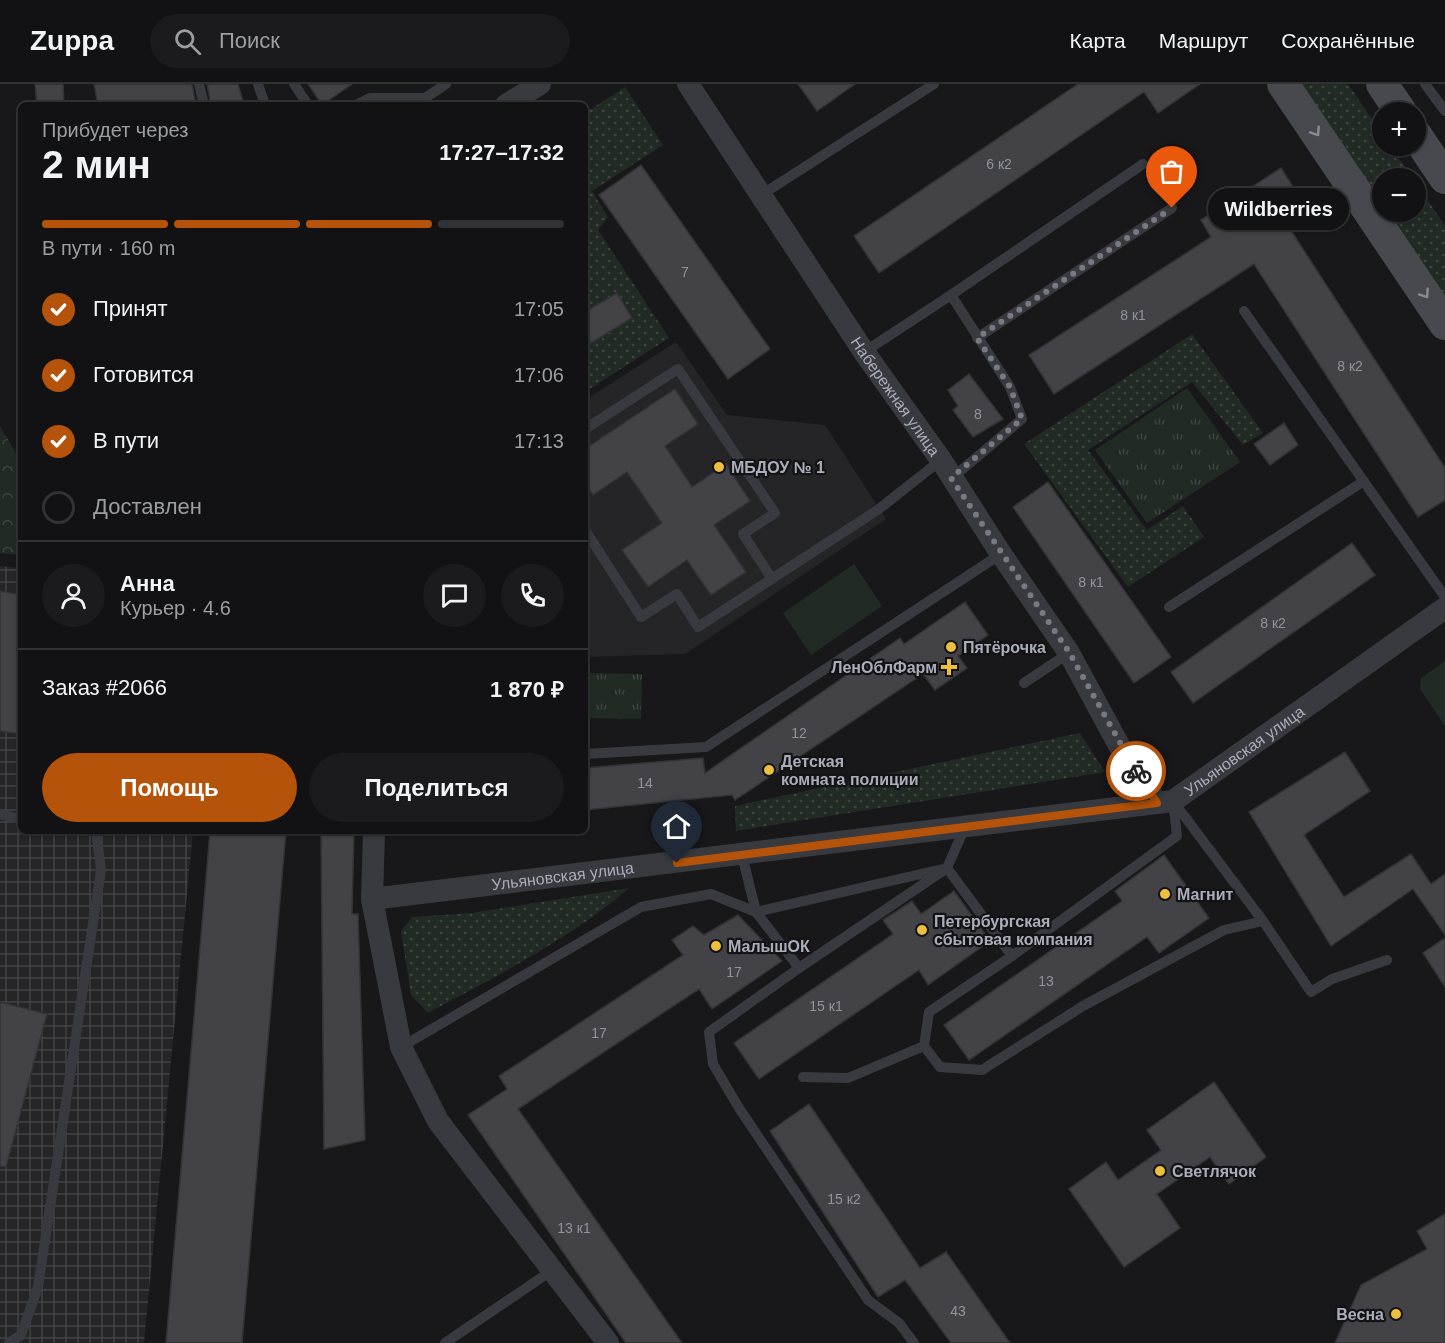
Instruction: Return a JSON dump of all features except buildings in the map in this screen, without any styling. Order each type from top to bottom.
[{"type":"street","points":[[511,102],[540,84]]},
{"type":"street","name":"Набережная улица","points":[[688,84],[864,352],[1069,652],[1122,751],[1165,802]]},
{"type":"street","points":[[1283,84],[1445,324]]},
{"type":"street","points":[[1382,84],[1394,102]]},
{"type":"street","points":[[1426,150],[1445,178]]},
{"type":"street","name":"Ульяновская улица","points":[[372,899],[1165,802],[1445,608]]},
{"type":"street","points":[[374,834],[372,899],[400,1047],[438,1121],[604,1342]]},
{"type":"lane","points":[[199,84],[203,102]]},
{"type":"lane","points":[[258,84],[264,102]]},
{"type":"lane","points":[[294,84],[306,102]]},
{"type":"lane","points":[[362,102],[370,98],[428,101],[446,84]]},
{"type":"lane","points":[[761,195],[934,84]]},
{"type":"lane","points":[[1425,84],[1445,111]]},
{"type":"lane","points":[[864,352],[1143,164]]},
{"type":"lane","points":[[977,338],[1172,208]]},
{"type":"lane","points":[[588,535],[641,617],[677,594],[698,627],[1022,419],[1010,387],[951,295]]},
{"type":"lane","points":[[1244,311],[1445,597]]},
{"type":"lane","points":[[588,427],[678,369],[775,513],[743,534],[772,579]]},
{"type":"lane","points":[[1169,608],[1364,481]]},
{"type":"lane","points":[[588,754],[706,747],[1000,554]]},
{"type":"lane","points":[[1024,683],[1069,652]]},
{"type":"lane","points":[[1165,802],[1263,921],[1311,992],[1332,979],[1387,960]]},
{"type":"lane","points":[[1165,802],[1177,836],[1012,956],[929,1012],[924,1046],[940,1067],[982,1070],[1083,1006],[1206,939],[1224,930],[1263,921]]},
{"type":"lane","points":[[0,814],[18,818]]},
{"type":"lane","points":[[914,1343],[899,1323],[868,1300],[739,1108],[713,1064],[709,1032],[947,868],[965,827]]},
{"type":"lane","points":[[9,1343],[21,1335],[38,1287],[101,870],[96,834]]},
{"type":"lane","points":[[742,855],[756,912],[799,968]]},
{"type":"lane","points":[[947,868],[1012,956]]},
{"type":"lane","points":[[400,1047],[641,907],[711,894],[756,912],[947,868]]},
{"type":"lane","points":[[803,1077],[848,1078],[924,1046]]},
{"type":"lane","points":[[445,1343],[551,1271]]},
{"type":"shaded area","name":"МБДОУ № 1","points":[[676,342],[727,415],[825,425],[886,519],[685,654],[588,657],[588,398]]},
{"type":"shaded area","points":[[0,566],[18,568],[18,834],[193,834],[144,1343],[0,1343]]},
{"type":"green space","points":[[1294,84],[1348,84],[1372,119],[1372,156],[1397,156],[1406,168],[1372,168],[1372,197]]},
{"type":"green space","points":[[625,87],[663,145],[592,191],[608,217],[598,230],[669,338],[588,390],[588,111]]},
{"type":"green space","points":[[1426,198],[1445,226],[1445,302],[1390,222],[1426,222]]},
{"type":"green space","points":[[1192,334],[1263,433],[1243,445],[1192,382],[1088,450],[1147,530],[1183,506],[1204,537],[1128,587],[1024,444]]},
{"type":"green space","points":[[1187,388],[1240,462],[1147,523],[1095,450]]},
{"type":"green space","points":[[0,426],[18,457],[18,555],[0,553]]},
{"type":"green space","points":[[854,564],[882,606],[811,655],[783,613]]},
{"type":"green space","points":[[1445,661],[1445,726],[1420,689],[1421,678]]},
{"type":"green space","points":[[588,673],[642,674],[641,719],[588,718]]},
{"type":"green space","points":[[1080,733],[1105,772],[736,831],[735,806]]},
{"type":"green space","points":[[629,888],[557,941],[428,1013],[411,995],[401,931],[412,917],[472,913]]},
{"type":"way so far","points":[[1136,771],[1122,751],[1069,652],[1000,554],[951,478],[1022,419],[1010,387],[977,338],[1172,208]]},
{"type":"place","name":"Wildberries","points":[[1172,208]]},
{"type":"place","name":"МБДОУ № 1","points":[[719,467]]},
{"type":"place","name":"Пятёрочка","points":[[951,647]]},
{"type":"place","name":"ЛенОблФарм","points":[[949,667]]},
{"type":"place","name":"Детская комната полиции","points":[[769,770]]},
{"type":"place","name":"Магнит","points":[[1165,894]]},
{"type":"place","name":"Петербургская сбытовая компания","points":[[922,930]]},
{"type":"place","name":"МалышОК","points":[[716,946]]},
{"type":"place","name":"Светлячок","points":[[1160,1171]]},
{"type":"place","name":"Весна","points":[[1396,1314]]},
{"type":"route","points":[[677,863],[1157,803],[1136,771]]}]
